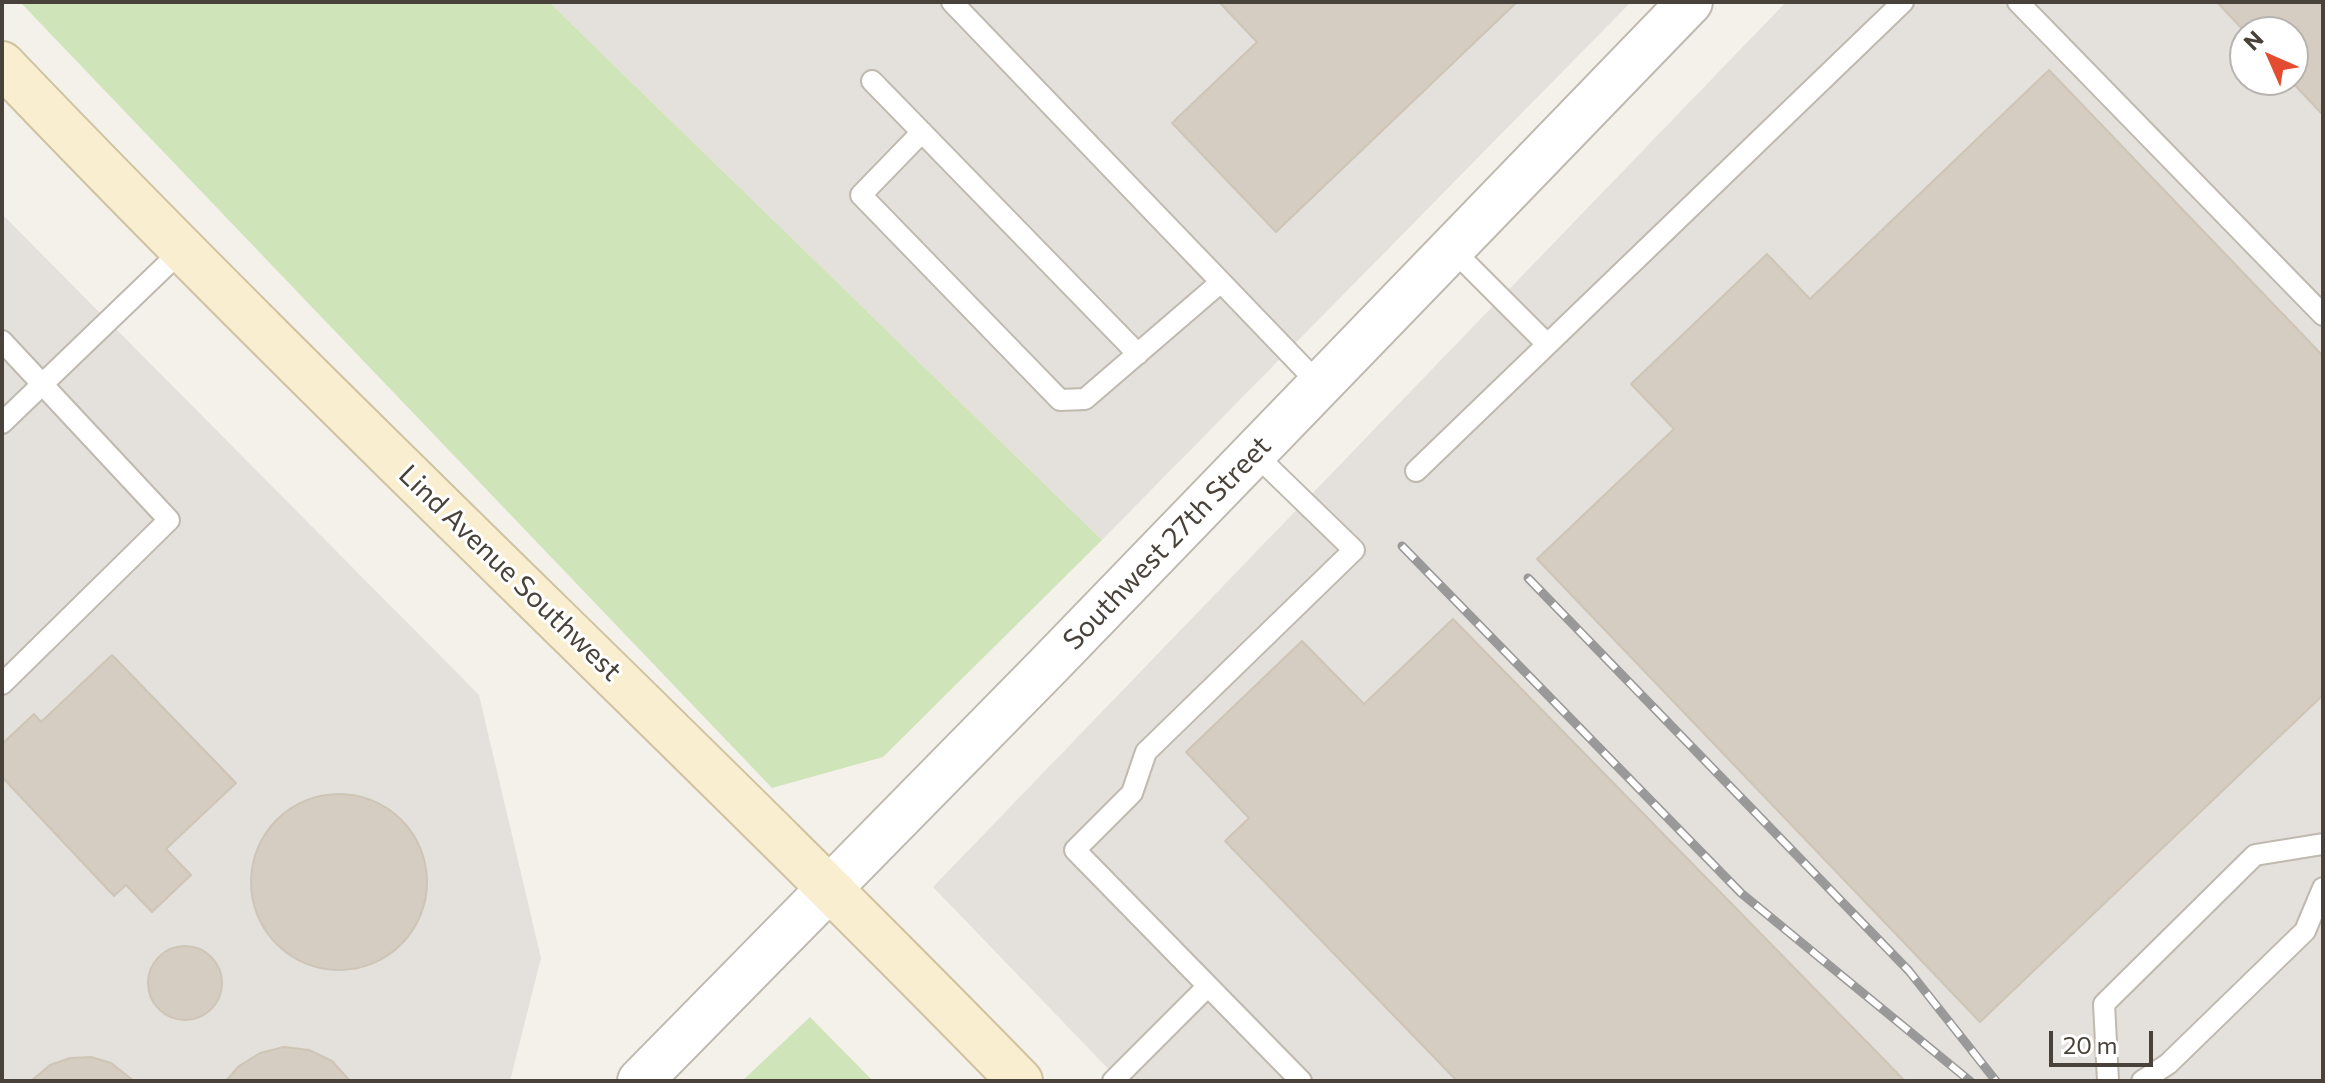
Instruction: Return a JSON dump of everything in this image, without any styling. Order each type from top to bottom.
[{"type":"main road","name":"Lind Avenue Southwest","points":[[2,64],[181,251],[832,887],[1020,1081]]},
{"type":"street","name":"Southwest 27th Street","points":[[640,1081],[1690,2]]},
{"type":"lane","points":[[952,2],[1320,385]]},
{"type":"lane","points":[[1416,471],[1903,2]]},
{"type":"lane","points":[[2018,2],[2323,315]]},
{"type":"lane","points":[[872,81],[1138,354]]},
{"type":"lane","points":[[922,132],[861,195],[1060,400],[1085,399],[1221,282]]},
{"type":"lane","points":[[1452,249],[1547,344]]},
{"type":"lane","points":[[2,423],[181,251]]},
{"type":"lane","points":[[2,341],[169,520],[2,684]]},
{"type":"lane","points":[[1254,453],[1354,550],[1146,752],[1132,793],[1075,850],[1301,1081]]},
{"type":"lane","points":[[2108,1081],[2104,1004],[2255,855],[2323,844]]},
{"type":"lane","points":[[2142,1081],[2168,1064],[2305,931],[2323,888]]},
{"type":"lane","points":[[1113,1081],[1208,986]]},
{"type":"shaded area","points":[[549,2],[1631,2],[1102,540]]},
{"type":"shaded area","points":[[1786,2],[2323,2],[2323,1081],[1120,1081],[933,887]]},
{"type":"shaded area","points":[[2,214],[479,695],[541,958],[510,1081],[2,1081]]},
{"type":"green space","points":[[20,2],[549,2],[1102,540],[883,757],[772,788]]},
{"type":"green space","points":[[810,1017],[873,1081],[742,1081]]},
{"type":"building","points":[[1219,2],[1517,2],[1276,232],[1172,123],[1257,42]]},
{"type":"building","points":[[2217,2],[2323,2],[2323,115],[2305,96],[2309,96],[2309,16],[2230,16]]},
{"type":"building","points":[[2049,70],[2323,356],[2323,695],[1980,1022],[1537,559],[1674,429],[1631,384],[1767,254],[1810,299]]},
{"type":"building","points":[[1453,619],[1905,1081],[1457,1081],[1225,841],[1249,818],[1186,752],[1302,641],[1364,704]]},
{"type":"building","points":[[112,655],[236,783],[166,849],[191,875],[152,912],[126,885],[114,896],[2,777],[2,744],[34,714],[41,722]]},
{"type":"building","points":[[339,794],[373,800],[402,819],[421,848],[427,882],[421,916],[402,945],[373,964],[339,970],[305,964],[276,945],[257,916],[251,882],[257,848],[276,819],[305,800]]},
{"type":"building","points":[[185,946],[199,949],[211,957],[219,969],[222,983],[219,997],[211,1009],[199,1017],[185,1020],[171,1017],[159,1009],[151,997],[148,983],[151,969],[159,957],[171,949]]},
{"type":"building","points":[[284,1047],[309,1050],[332,1061],[350,1081],[226,1081],[239,1066],[260,1053]]},
{"type":"building","points":[[91,1057],[111,1063],[134,1081],[31,1081],[50,1065],[70,1058]]},
{"type":"railway","points":[[1402,546],[1741,893],[1970,1081]]},
{"type":"railway","points":[[1528,578],[1909,971],[1996,1081]]}]
